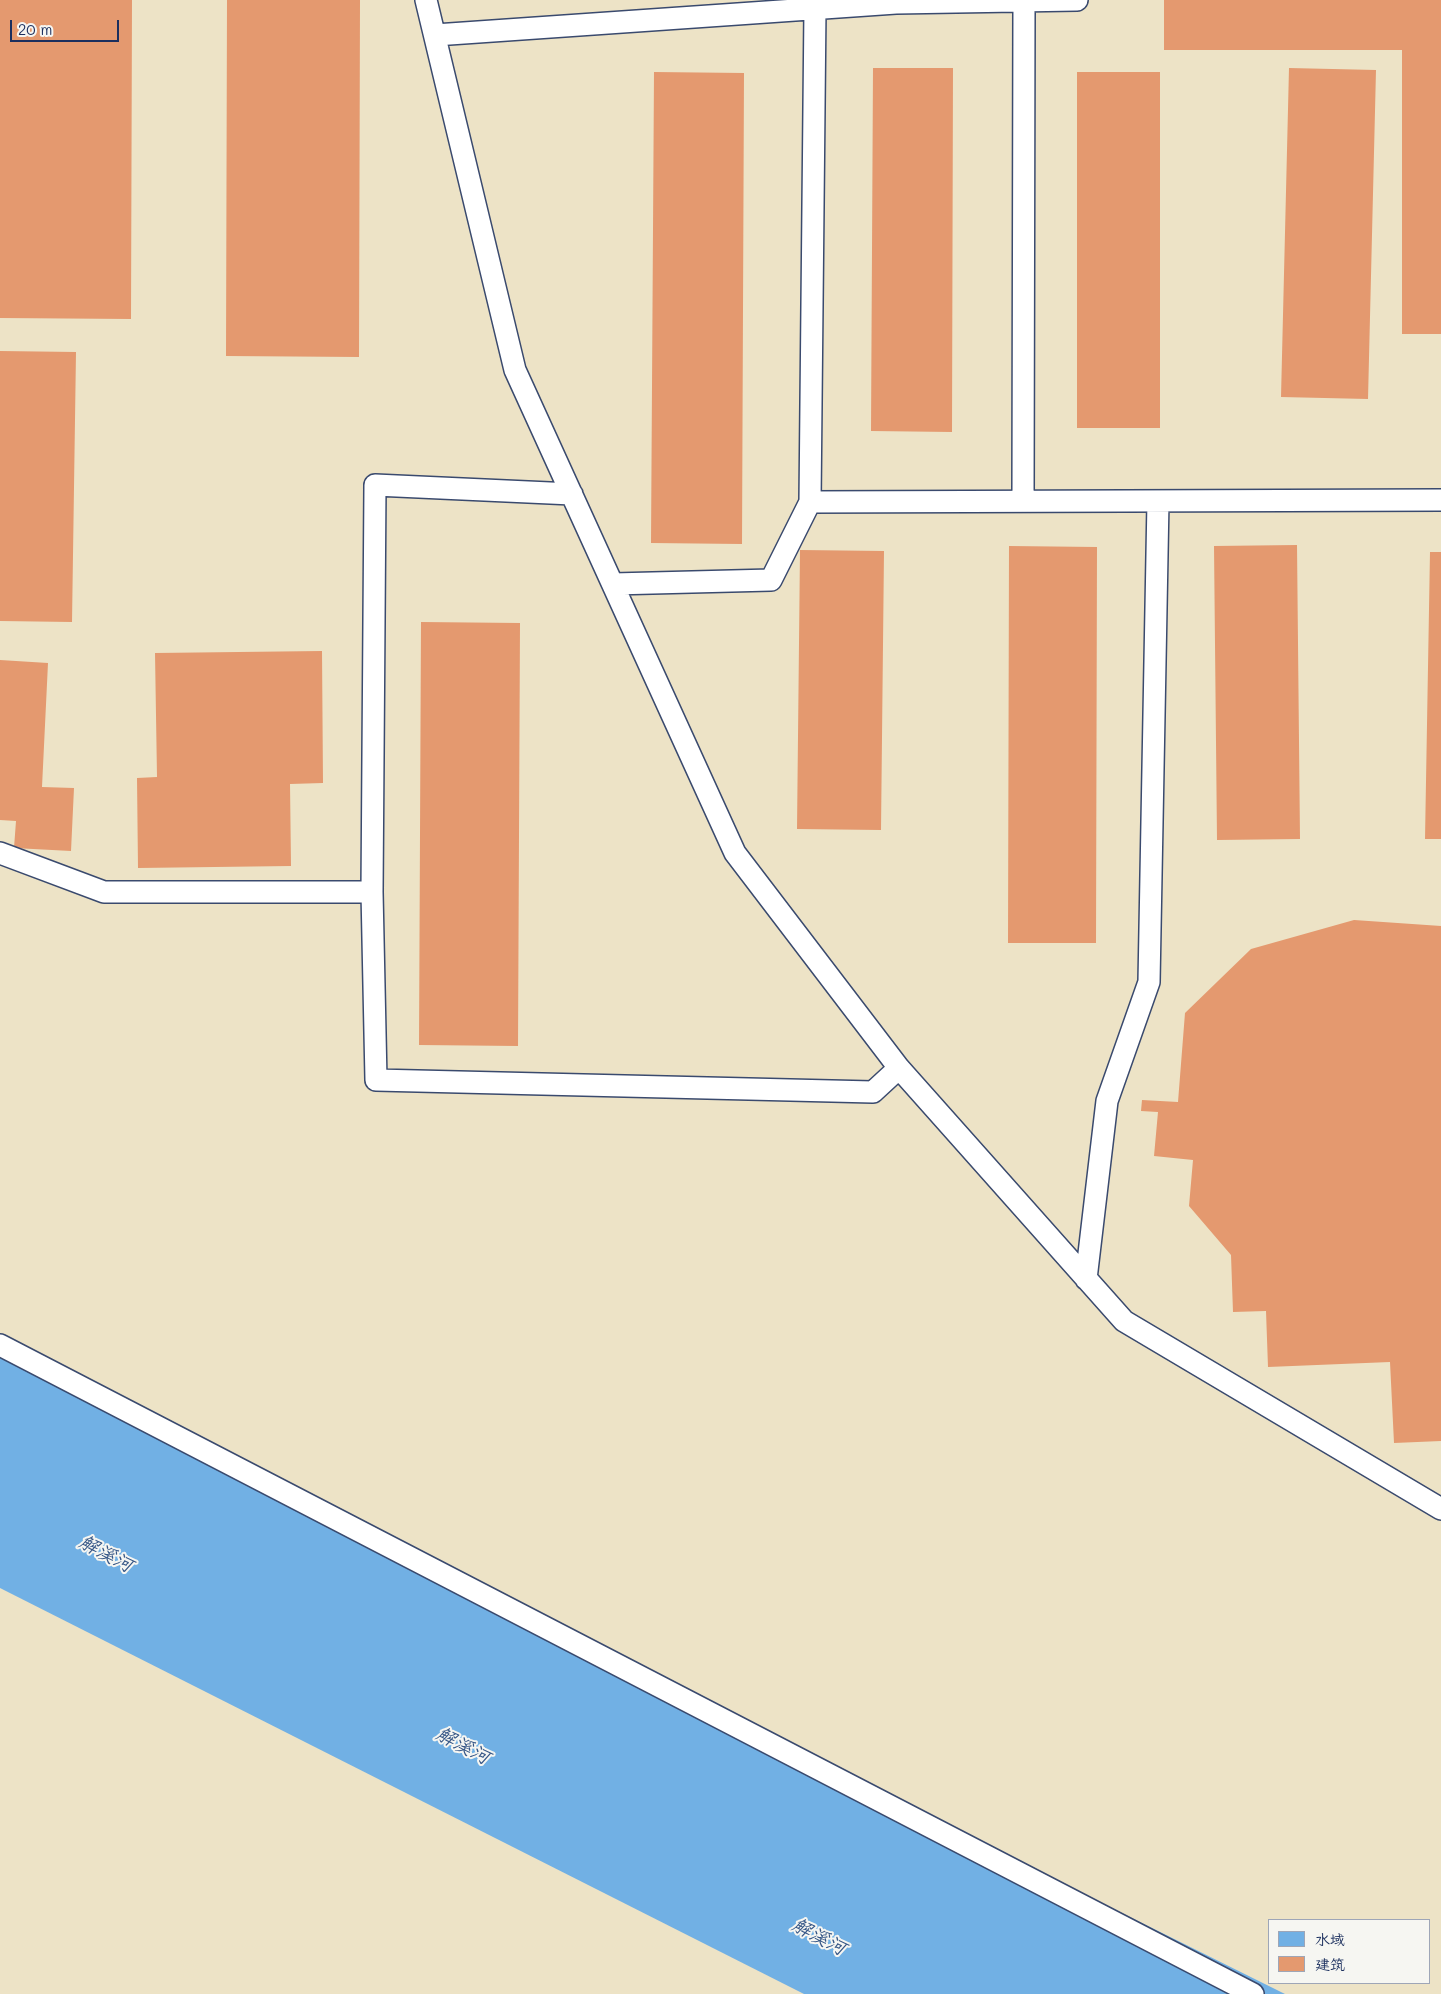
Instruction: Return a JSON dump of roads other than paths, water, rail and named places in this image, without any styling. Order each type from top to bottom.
[{"type":"lane","points":[[426,0],[515,370],[735,853],[899,1068],[1124,1321],[1441,1509]]},
{"type":"lane","points":[[435,34],[896,1],[1077,0]]},
{"type":"lane","points":[[1022,501],[1024,1]]},
{"type":"lane","points":[[613,584],[771,580],[810,502],[815,8]]},
{"type":"lane","points":[[572,494],[375,485],[372,892],[376,1080],[874,1092],[899,1068]]},
{"type":"lane","points":[[810,502],[1441,500]]},
{"type":"lane","points":[[1086,1278],[1107,1101],[1149,982],[1158,501]]},
{"type":"lane","points":[[0,853],[104,892],[372,892]]},
{"type":"lane","points":[[0,1345],[1253,1994]]},
{"type":"water","name":"解溪河","points":[[0,1356],[1285,1994],[804,1994],[0,1588]]}]
